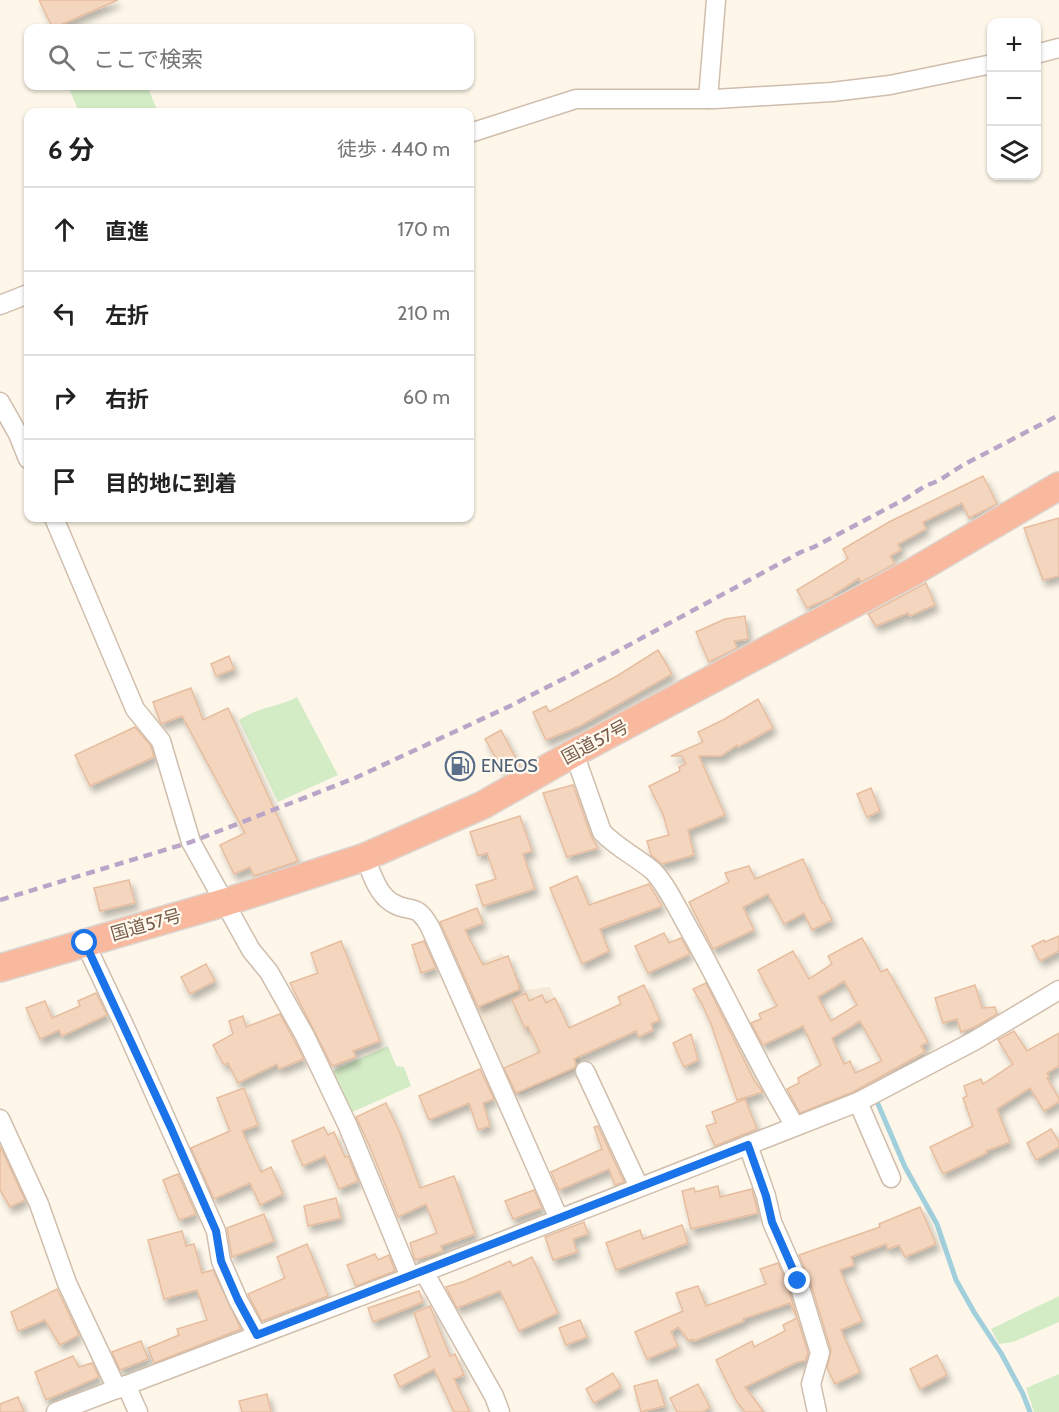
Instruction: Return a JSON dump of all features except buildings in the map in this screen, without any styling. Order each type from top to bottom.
[{"type":"highway","name":"国道57号","points":[[0,968],[226,902],[365,857],[483,805],[574,753],[913,572],[1059,486]]},
{"type":"street","points":[[708,99],[716,0]]},
{"type":"street","points":[[1041,53],[1059,48]]},
{"type":"street","points":[[474,132],[576,99],[708,99],[832,92],[890,85],[987,65]]},
{"type":"street","points":[[0,305],[24,296]]},
{"type":"street","points":[[0,402],[24,449]]},
{"type":"street","points":[[56,522],[135,709],[161,741],[191,842],[251,950],[269,972],[305,1036],[417,1274],[494,1396],[500,1412]]},
{"type":"street","points":[[574,753],[603,832],[610,841],[653,872],[664,887],[703,953],[778,1099],[795,1126]]},
{"type":"street","points":[[365,857],[382,895],[393,904],[417,909],[423,914],[430,927],[559,1219]]},
{"type":"street","points":[[85,943],[129,1035],[216,1231],[221,1261],[257,1335]]},
{"type":"street","points":[[56,1412],[795,1126],[804,1125],[858,1102],[975,1041],[1059,990]]},
{"type":"street","points":[[585,1071],[639,1187]]},
{"type":"street","points":[[858,1102],[891,1178]]},
{"type":"street","points":[[0,1119],[39,1204],[67,1283],[121,1387],[138,1412]]},
{"type":"street","points":[[748,1145],[766,1196],[772,1222],[798,1281],[820,1353],[810,1384],[817,1412]]},
{"type":"shaded area","points":[[502,953],[526,990],[550,987],[583,1067],[514,1097],[458,973]]},
{"type":"green space","points":[[70,90],[149,90],[156,108],[77,108]]},
{"type":"green space","points":[[297,697],[338,775],[278,802],[239,720],[254,712]]},
{"type":"green space","points":[[388,1046],[396,1066],[404,1067],[411,1086],[350,1113],[330,1072]]},
{"type":"green space","points":[[1059,1296],[1059,1322],[1013,1342],[999,1344],[991,1329]]},
{"type":"green space","points":[[1059,1374],[1059,1412],[1034,1412],[1026,1388]]},
{"type":"waterway","points":[[878,1104],[905,1167],[937,1224],[956,1280],[1001,1353],[1030,1412]]},
{"type":"railway","points":[[0,900],[191,842],[355,778],[510,706],[616,652],[1059,415]]},
{"type":"place","name":"ENEOS","points":[[460,766]]},
{"type":"route","points":[[85,943],[171,1128],[216,1231],[221,1261],[257,1335],[748,1145],[766,1196],[772,1222],[798,1281]]}]
